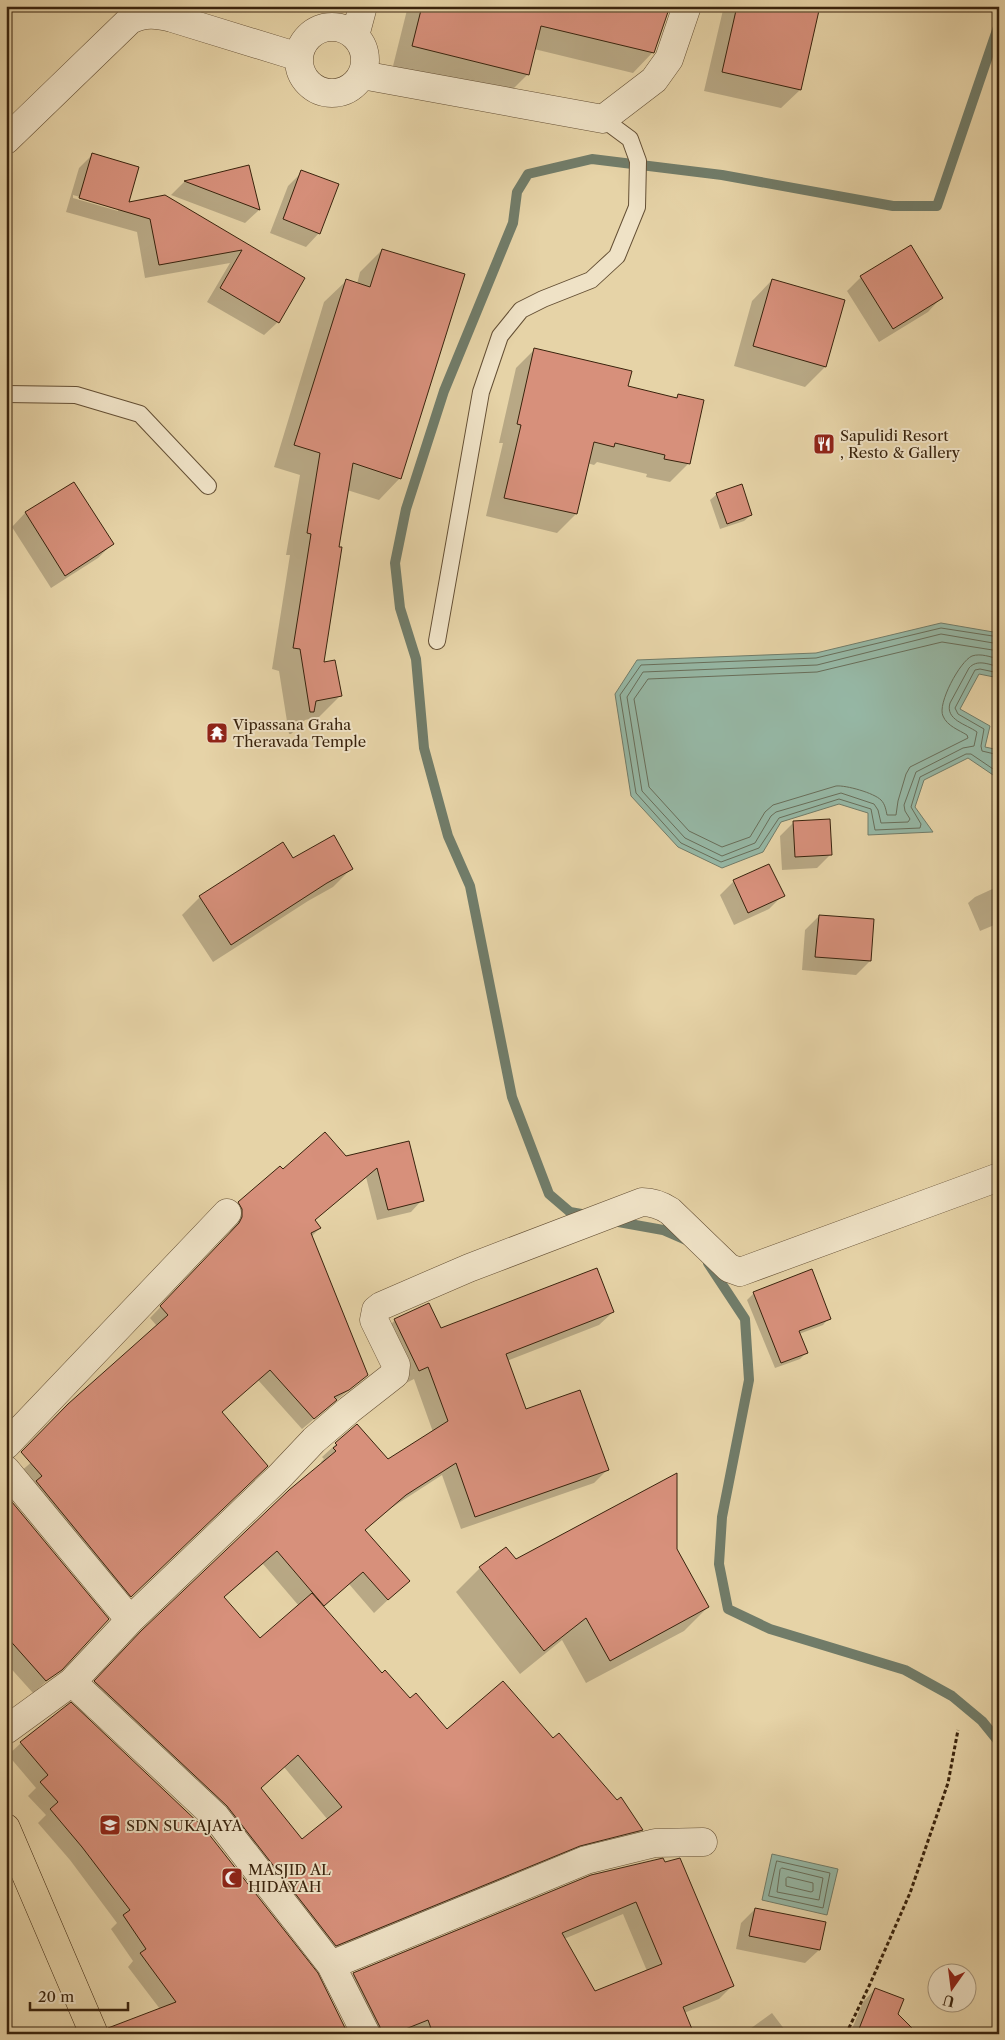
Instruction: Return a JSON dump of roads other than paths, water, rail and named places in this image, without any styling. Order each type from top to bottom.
[{"type":"main road","points":[[6,1828],[94,2034]]},
{"type":"street","points":[[355,36],[363,6]]},
{"type":"street","points":[[362,75],[603,118],[654,80],[669,59],[687,6]]},
{"type":"street","points":[[6,140],[120,29],[130,20],[142,15],[157,14],[172,18],[299,57]]},
{"type":"street","points":[[325,17],[334,27],[345,29],[355,36],[364,50],[365,58],[362,75],[358,81],[344,91],[328,93],[320,91],[306,81],[300,66],[299,57],[306,39],[325,17]]},
{"type":"street","points":[[6,1730],[72,1682],[130,1620],[279,1477],[324,1430],[395,1374],[396,1365],[374,1320],[376,1310],[381,1306],[469,1268],[642,1202],[653,1202],[670,1211],[729,1268],[740,1272],[999,1177]]},
{"type":"street","points":[[6,1445],[227,1213]]},
{"type":"street","points":[[6,1470],[130,1620]]},
{"type":"street","points":[[72,1682],[216,1817],[331,1965],[366,2034]]},
{"type":"street","points":[[331,1965],[586,1860],[655,1843],[703,1842]]},
{"type":"lane","points":[[437,641],[481,392],[500,336],[520,310],[591,280],[617,256],[637,207],[638,161],[630,139],[603,118]]},
{"type":"lane","points":[[6,394],[76,395],[140,414],[208,486]]},
{"type":"water","points":[[941,623],[999,633],[999,678],[979,674],[960,709],[990,726],[985,747],[999,750],[999,779],[968,758],[924,780],[915,807],[933,832],[868,835],[868,813],[839,804],[781,822],[763,852],[722,868],[678,847],[631,796],[615,694],[637,660],[816,653]]},
{"type":"water","points":[[772,1854],[838,1869],[827,1915],[762,1900]]},
{"type":"waterway","points":[[587,1215],[570,1212],[549,1194],[512,1097],[470,886],[448,836],[424,748],[416,659],[400,608],[395,563],[406,509],[444,391],[513,223],[517,192],[528,174],[592,159],[722,175],[893,206],[937,206],[999,24]]},
{"type":"waterway","points":[[613,1221],[663,1230],[686,1240]]},
{"type":"waterway","points":[[708,1263],[745,1319],[749,1380],[722,1517],[719,1564],[728,1609],[770,1629],[905,1670],[952,1696],[982,1721],[999,1742]]},
{"type":"place","name":"Sapulidi Resort , Resto & Gallery","points":[[824,444]]},
{"type":"place","name":"Vipassana Graha Theravada Temple","points":[[217,733]]},
{"type":"place","name":"SDN SUKAJAYA","points":[[110,1825]]},
{"type":"place","name":"MASJID AL HIDAYAH","points":[[232,1878]]}]
